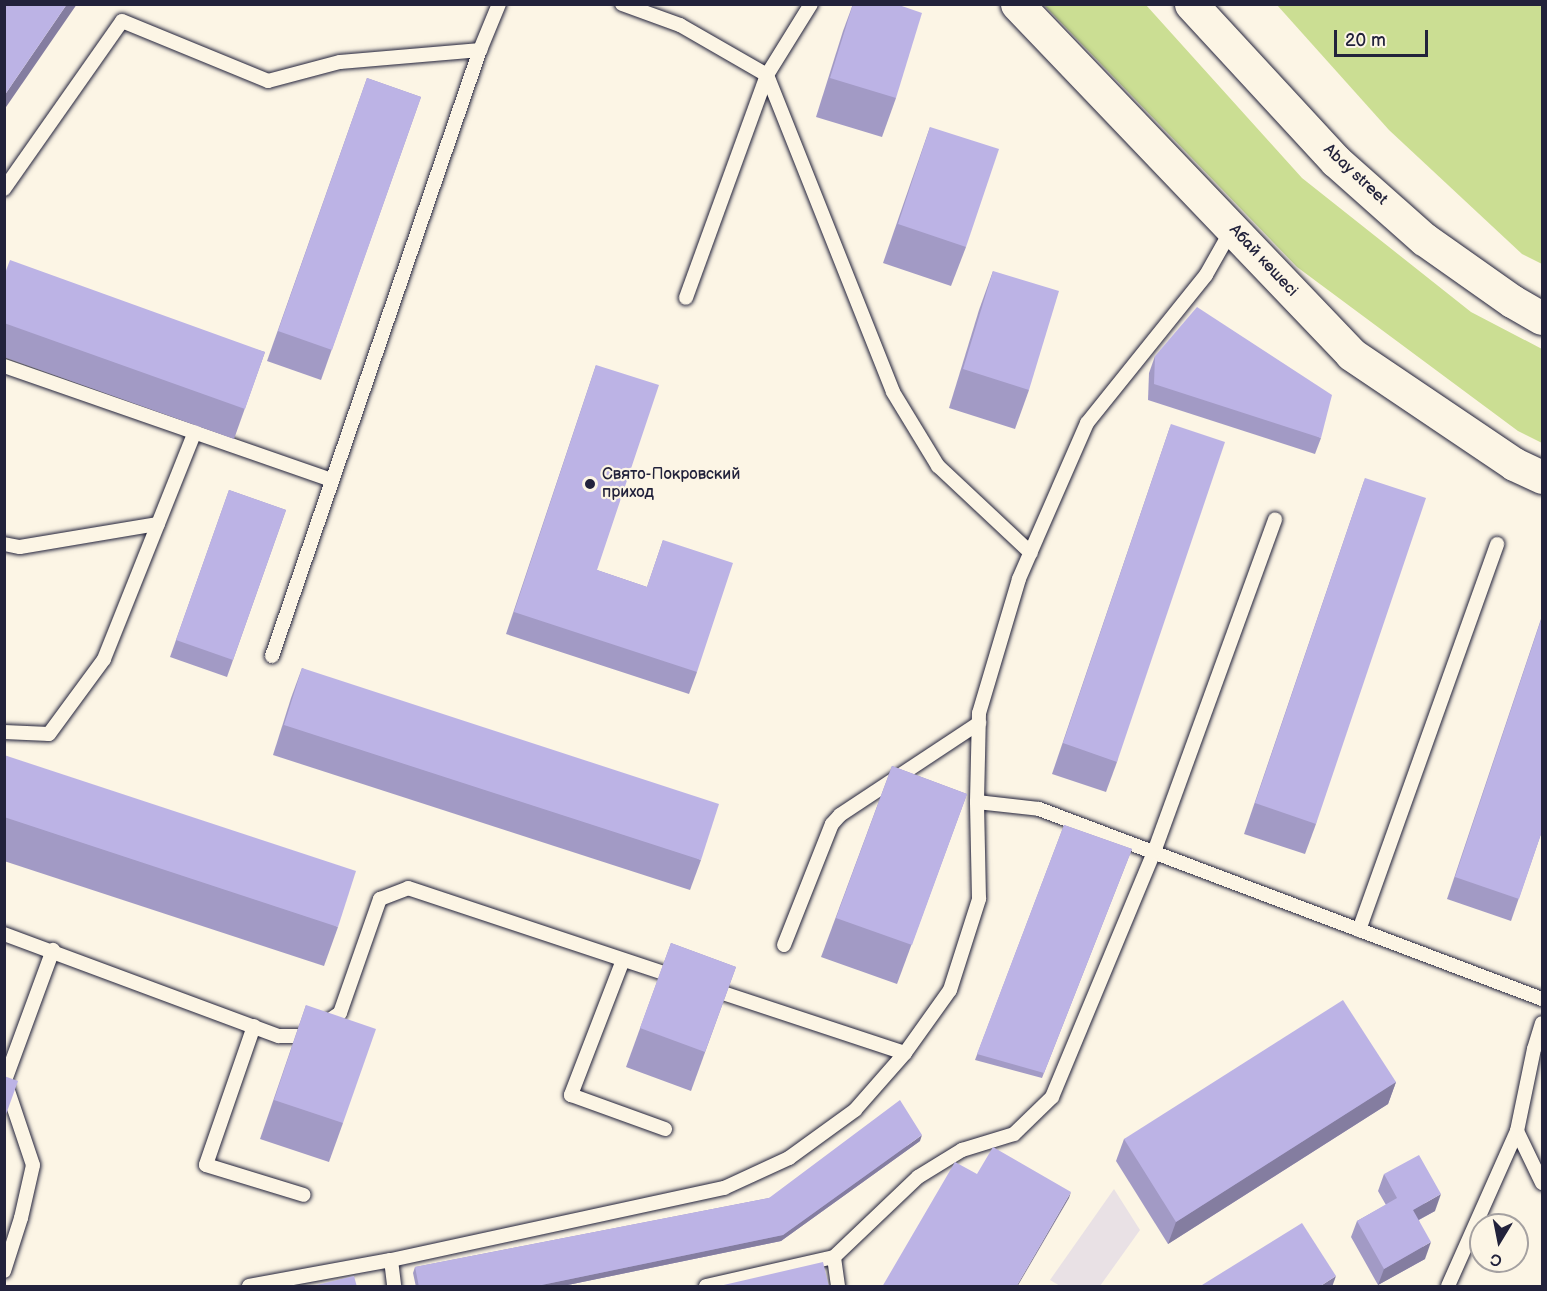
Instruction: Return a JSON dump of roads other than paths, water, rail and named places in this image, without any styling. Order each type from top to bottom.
[{"type":"street","name":"Абай көшесі","points":[[1017,4],[1351,354],[1514,464],[1542,477]]},
{"type":"street","name":"Abay street","points":[[1191,4],[1336,161],[1442,251],[1512,301],[1542,318]]},
{"type":"lane","points":[[272,656],[480,50],[499,4]]},
{"type":"lane","points":[[622,4],[680,25],[767,75],[893,392],[938,466],[1031,553]]},
{"type":"lane","points":[[686,298],[767,75],[812,4]]},
{"type":"lane","points":[[4,189],[122,21],[268,81],[340,62],[480,50]]},
{"type":"lane","points":[[249,1287],[391,1260],[724,1188],[789,1158],[845,1117],[905,1053],[950,990],[979,899],[977,802],[979,713],[1016,591],[1031,553],[1087,423],[1206,275],[1232,228]]},
{"type":"lane","points":[[4,366],[332,480]]},
{"type":"lane","points":[[4,732],[49,734],[104,659],[195,432]]},
{"type":"lane","points":[[706,1287],[834,1257],[918,1177],[962,1150],[1014,1134],[1052,1097],[1154,852],[1275,519]]},
{"type":"lane","points":[[4,544],[20,547],[158,524]]},
{"type":"lane","points":[[1359,930],[1497,544]]},
{"type":"lane","points":[[784,945],[831,824],[840,815],[979,723]]},
{"type":"lane","points":[[977,802],[1039,809],[1542,999]]},
{"type":"lane","points":[[4,934],[53,950],[279,1036],[306,1036],[340,1013],[380,899],[408,888],[905,1053]]},
{"type":"lane","points":[[4,1271],[21,1218],[33,1165],[5,1083],[53,950]]},
{"type":"lane","points":[[623,960],[571,1095],[665,1129]]},
{"type":"lane","points":[[1448,1287],[1517,1131],[1533,1049],[1542,1023]]},
{"type":"lane","points":[[255,1026],[206,1165],[304,1195]]},
{"type":"lane","points":[[1517,1131],[1542,1183]]},
{"type":"lane","points":[[834,1257],[838,1287]]},
{"type":"lane","points":[[391,1260],[394,1287]]},
{"type":"place","name":"Свято-Покровский приход","points":[[590,484]]}]
